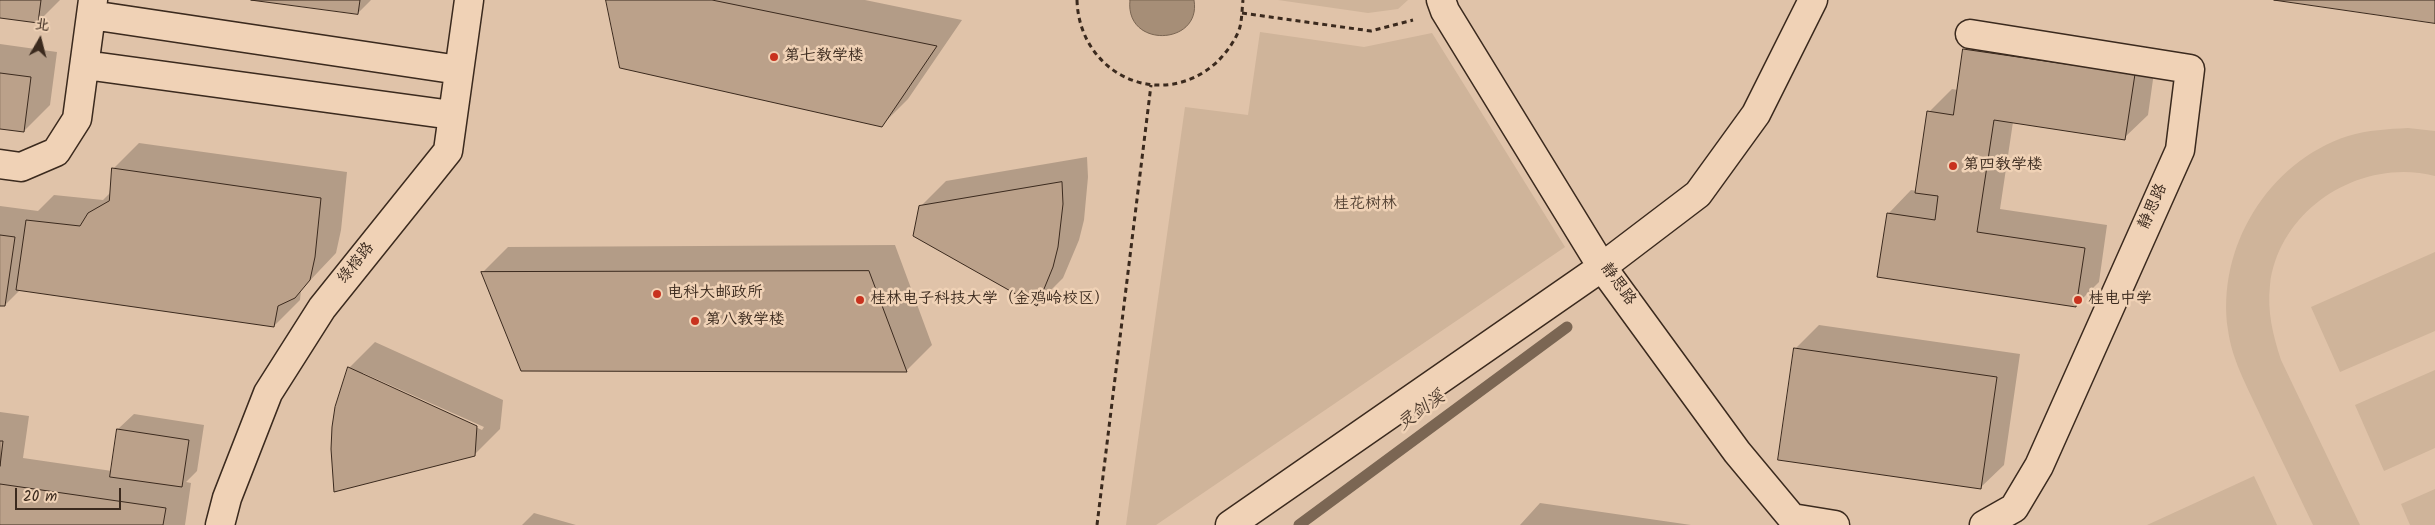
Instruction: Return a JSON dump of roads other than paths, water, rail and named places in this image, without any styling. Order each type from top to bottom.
[{"type":"lane","name":"绿榕路","points":[[220,525],[227,498],[268,393],[322,308],[448,151],[469,0]]},
{"type":"lane","points":[[1230,525],[1602,266],[1698,194],[1756,114],[1813,0]]},
{"type":"lane","name":"静思路","points":[[1443,6],[1602,266],[1737,452],[1792,518],[1836,525]]},
{"type":"lane","points":[[0,164],[22,167],[56,152],[77,119],[92,8],[459,70]]},
{"type":"lane","name":"静思路","points":[[1970,34],[2190,69],[2180,150],[2039,466],[2014,508],[1984,525]]},
{"type":"lane","points":[[85,64],[452,115]]},
{"type":"waterway","name":"灵剑溪","points":[[1299,525],[1567,327]]},
{"type":"place","name":"第七教学楼","points":[[774,57]]},
{"type":"place","name":"第四教学楼","points":[[1953,166]]},
{"type":"place","name":"电科大邮政所","points":[[657,294]]},
{"type":"place","name":"桂林电子科技大学（金鸡岭校区）","points":[[860,300]]},
{"type":"place","name":"桂电中学","points":[[2078,300]]},
{"type":"place","name":"第八教学楼","points":[[695,321]]},
{"type":"park label","name":"桂花树林","points":[[1365,205]]}]
